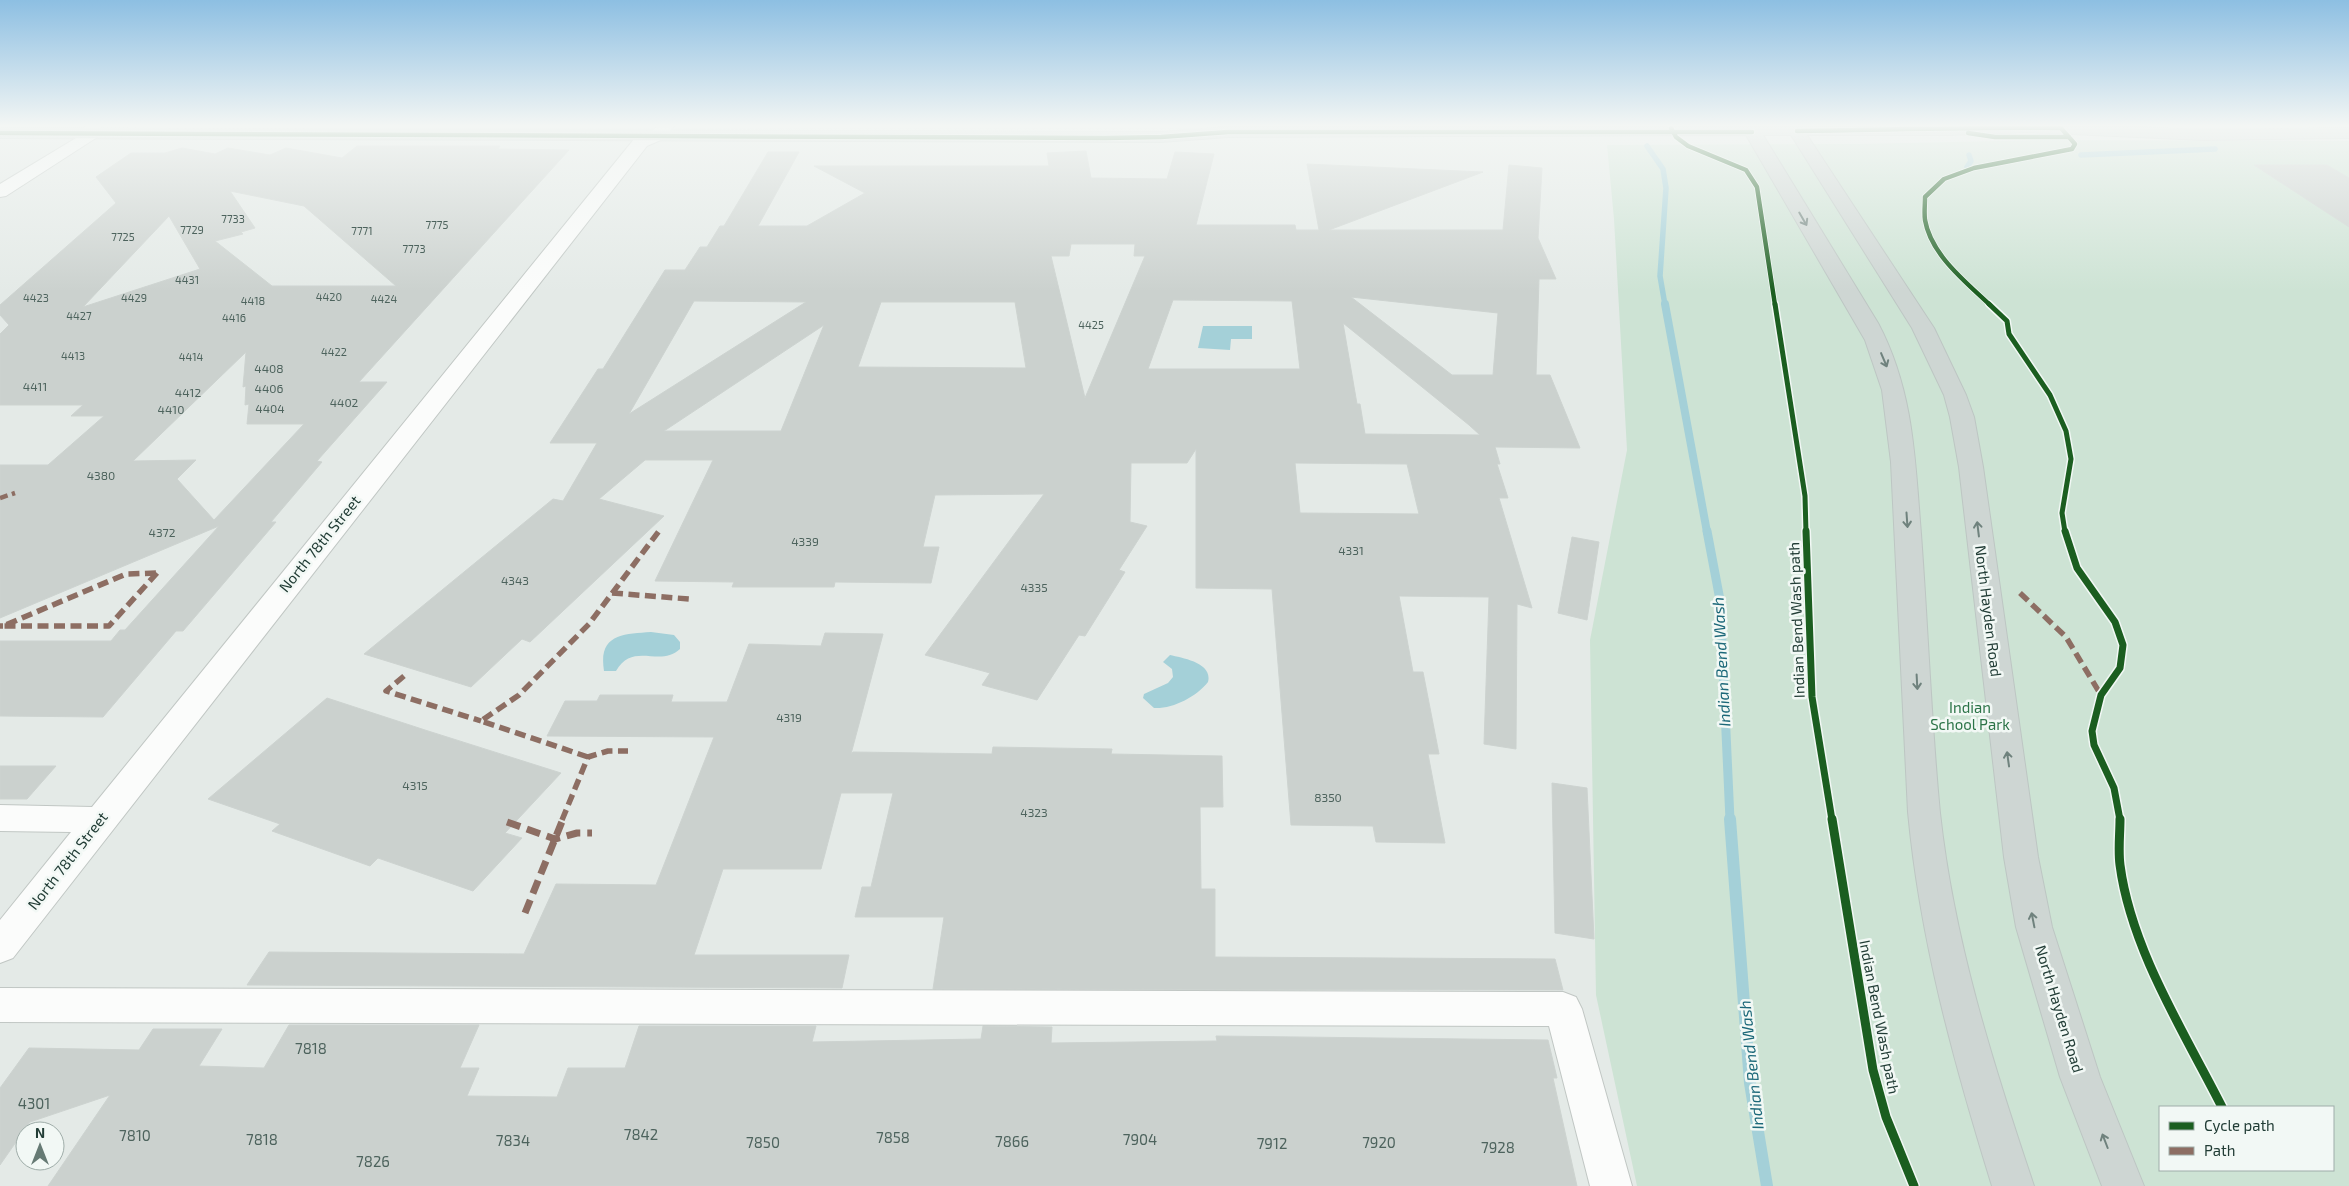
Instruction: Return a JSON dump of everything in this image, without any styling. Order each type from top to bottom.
[{"type":"main road","points":[[1781,181],[1867,323],[1889,372],[1902,455],[1915,628],[1924,814],[1934,886],[1945,946],[1971,1046],[2014,1186]]},
{"type":"main road","name":"North Hayden Road","points":[[1829,181],[1923,328],[1955,395],[1962,417],[1971,467],[2021,857],[2034,927],[2080,1077],[2123,1186]]},
{"type":"street","points":[[0,192],[16,181]]},
{"type":"street","name":"North 78th Street","points":[[0,947],[611,181]]},
{"type":"street","points":[[0,818],[101,820]]},
{"type":"street","points":[[0,1005],[1563,1008],[1611,1186]]},
{"type":"green space","name":"Indian School Park","points":[[1610,181],[2349,181],[2349,1186],[1637,1186],[1596,995],[1590,640],[1627,450]]},
{"type":"water","points":[[1203,326],[1252,326],[1252,339],[1231,339],[1230,350],[1198,348]]},
{"type":"water","points":[[651,632],[674,635],[680,642],[680,649],[664,656],[638,656],[630,658],[623,662],[616,671],[604,671],[603,659],[605,650],[615,638],[622,635]]},
{"type":"water","points":[[1170,655],[1196,662],[1202,666],[1206,670],[1208,682],[1197,693],[1184,701],[1161,708],[1154,708],[1143,698],[1144,694],[1168,683],[1173,677],[1172,669],[1163,662]]},
{"type":"building","points":[[99,181],[541,181],[359,382],[387,382],[317,461],[322,462],[271,522],[276,522],[183,631],[176,631],[103,717],[0,716],[0,641],[111,641],[120,630],[125,630],[219,526],[0,618],[0,465],[48,465],[104,416],[71,416],[83,405],[0,405],[0,334],[9,325],[0,315],[0,305],[116,203]],"holes":[[[230,191],[304,206],[396,286],[272,286],[215,241],[243,234],[241,232],[255,228]],[[169,216],[200,269],[83,307]],[[246,352],[243,387],[246,386],[245,405],[249,404],[247,424],[304,424],[214,520],[177,479],[196,460],[133,461]]]},
{"type":"building","points":[[751,181],[783,181],[758,226],[807,226],[865,193],[843,181],[1207,181],[1196,225],[1295,225],[1296,230],[1319,230],[1310,181],[1458,181],[1329,230],[1503,230],[1507,181],[1541,181],[1538,238],[1556,279],[1539,279],[1536,375],[1550,375],[1580,448],[1495,447],[1500,464],[1497,464],[1508,498],[1499,498],[1532,608],[1517,604],[1516,749],[1484,744],[1489,597],[1399,596],[1413,672],[1423,672],[1439,754],[1428,754],[1445,843],[1376,842],[1373,826],[1291,825],[1272,589],[1196,588],[1196,449],[1187,463],[1131,463],[1130,522],[1147,526],[1119,570],[1125,572],[1085,636],[1079,635],[1037,700],[982,685],[990,673],[925,655],[1044,494],[935,495],[923,547],[939,547],[931,583],[835,582],[834,587],[732,587],[734,582],[655,581],[713,460],[645,460],[599,499],[664,516],[530,642],[522,639],[471,687],[364,654],[553,499],[563,501],[597,443],[550,443],[598,369],[603,369],[665,270],[685,270],[700,247],[707,247],[720,226],[724,226]],"holes":[[[1071,244],[1135,244],[1134,256],[1145,256],[1085,398],[1051,256],[1069,256]],[[1351,297],[1498,313],[1493,375],[1452,375]],[[1173,300],[1292,301],[1300,369],[1148,369]],[[694,301],[806,302],[629,414]],[[881,302],[1015,302],[1026,368],[858,367]],[[1343,323],[1480,435],[1365,434],[1360,404],[1357,404]],[[824,325],[781,431],[664,431]],[[1295,463],[1407,464],[1419,514],[1300,513]]]},
{"type":"building","points":[[2279,181],[2349,181],[2349,227]]},
{"type":"building","points":[[1572,537],[1599,542],[1587,620],[1558,613]]},
{"type":"building","points":[[825,633],[883,634],[851,754],[853,752],[992,754],[993,747],[1112,749],[1111,754],[1222,756],[1223,807],[1200,807],[1201,889],[1215,889],[1215,957],[1555,959],[1563,990],[933,989],[944,917],[855,917],[862,887],[871,887],[893,793],[841,793],[821,869],[723,869],[694,955],[849,955],[842,988],[247,985],[269,952],[524,954],[556,884],[656,885],[714,737],[547,736],[565,701],[597,701],[600,695],[673,695],[671,702],[727,702],[749,644],[821,646]]},
{"type":"building","points":[[327,698],[561,773],[505,833],[522,838],[473,891],[378,858],[370,866],[272,831],[280,824],[208,799]]},
{"type":"building","points":[[0,766],[56,766],[27,799],[0,799]]},
{"type":"building","points":[[1552,783],[1587,788],[1594,939],[1555,933]]},
{"type":"building","points":[[289,1025],[479,1025],[460,1068],[479,1068],[467,1096],[557,1097],[568,1068],[625,1068],[639,1026],[816,1026],[812,1042],[981,1039],[983,1026],[1052,1027],[1051,1043],[1217,1041],[1216,1036],[1548,1040],[1557,1078],[1553,1078],[1577,1186],[48,1186],[58,1171],[65,1171],[65,1161],[110,1095],[33,1121],[15,1121],[15,1144],[0,1165],[0,1088],[29,1048],[139,1050],[153,1029],[222,1029],[199,1066],[264,1068]]},
{"type":"waterway","name":"Indian Bend Wash","points":[[1665,181],[1660,276],[1665,305]]},
{"type":"waterway","name":"Indian Bend Wash","points":[[1665,304],[1707,532]]},
{"type":"waterway","name":"Indian Bend Wash","points":[[1707,531],[1720,600],[1730,820]]},
{"type":"waterway","name":"Indian Bend Wash","points":[[1730,819],[1750,1083],[1767,1186]]},
{"type":"marked path","points":[[0,498],[15,493]]},
{"type":"marked path","points":[[588,757],[481,721],[519,695],[589,624],[659,531]]},
{"type":"marked path","points":[[0,626],[109,626],[157,573],[126,574],[3,626]]},
{"type":"marked path","points":[[612,593],[689,599]]},
{"type":"marked path","points":[[2020,593],[2066,637],[2101,695]]},
{"type":"marked path","points":[[404,676],[386,691],[481,721]]},
{"type":"marked path","points":[[525,913],[588,757],[608,751],[628,751]]},
{"type":"marked path","points":[[507,822],[555,839],[577,833],[592,833]]},
{"type":"cycle path","name":"Indian Bend Wash path","points":[[1753,181],[1757,187],[1805,496],[1812,697],[1873,1070],[1886,1117],[1914,1186]]},
{"type":"cycle path","points":[[1942,181],[1925,197],[1925,221],[1929,235],[1936,248],[1958,275],[2007,321],[2009,334],[2050,395],[2066,431],[2071,459],[2062,513],[2066,536],[2077,568],[2115,622],[2123,645],[2120,668],[2101,695],[2092,731],[2094,745],[2114,788],[2120,817],[2120,864],[2130,912],[2145,955],[2221,1106]]}]
